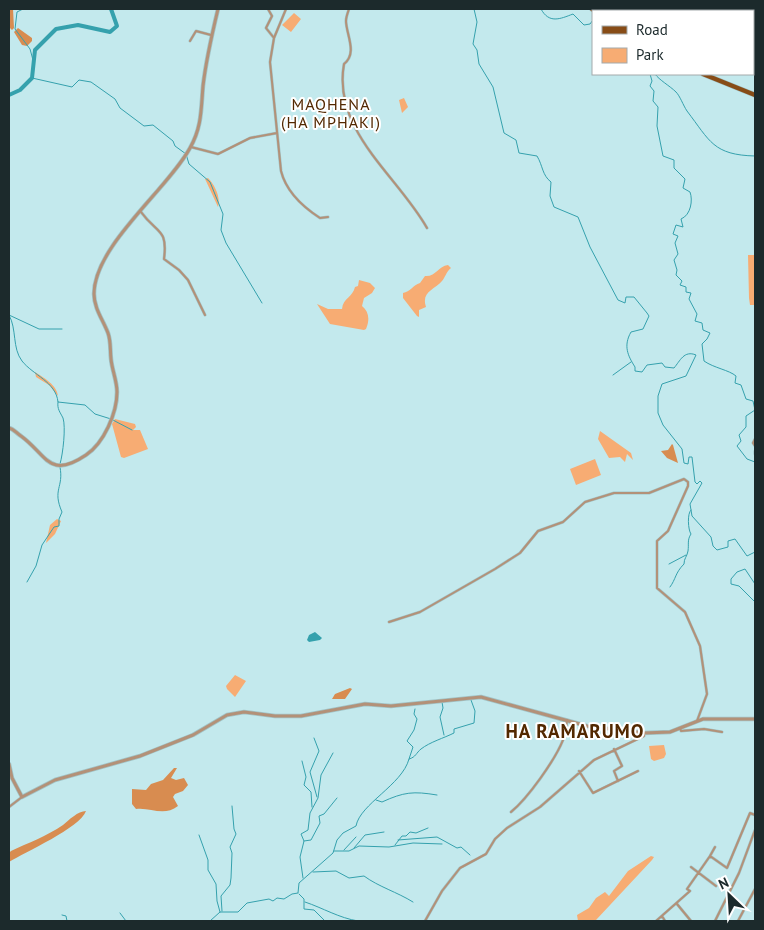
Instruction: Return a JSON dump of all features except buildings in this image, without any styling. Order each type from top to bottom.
[{"type":"main road","points":[[705,75],[755,95]]},
{"type":"street","points":[[9,428],[25,439],[50,464],[56,466],[86,455],[106,430],[112,419],[117,392],[110,342],[95,302],[96,280],[109,252],[140,210],[174,174],[191,147],[200,126],[203,86],[211,35],[218,9]]},
{"type":"street","points":[[268,9],[272,16],[266,28],[274,38]]},
{"type":"street","points":[[286,9],[274,38],[270,62],[273,76],[273,105],[281,171],[288,188],[315,215],[320,218],[328,217]]},
{"type":"street","points":[[349,9],[345,20],[351,47],[349,59],[344,66],[343,77],[347,108],[356,130],[366,147],[427,228]]},
{"type":"street","points":[[190,41],[196,32],[211,35]]},
{"type":"street","points":[[191,147],[218,154],[250,138],[277,133]]},
{"type":"street","points":[[140,210],[161,233],[166,244],[164,259],[179,270],[188,280],[205,315]]},
{"type":"street","points":[[755,439],[753,443],[755,446]]},
{"type":"street","points":[[389,622],[420,612],[505,563],[520,552],[538,531],[563,522],[585,502],[614,493],[649,492],[684,479],[688,482],[688,486],[680,508],[668,531],[657,541],[656,584],[660,591],[685,612],[700,646],[707,694],[697,721]]},
{"type":"street","points":[[9,807],[22,797],[55,780],[140,756],[193,735],[227,715],[244,712],[269,716],[301,716],[365,704],[391,706],[481,697],[603,730],[644,734],[670,732],[697,721],[720,718],[732,720],[755,719]]},
{"type":"street","points":[[511,812],[531,793],[558,749],[564,738],[567,720]]},
{"type":"street","points":[[680,728],[681,731],[704,729],[722,732]]},
{"type":"street","points":[[425,921],[442,891],[460,868],[486,854],[495,839],[507,828],[540,807],[579,771],[614,749],[644,736],[644,734]]},
{"type":"street","points":[[614,749],[622,766],[614,771],[618,780]]},
{"type":"street","points":[[9,764],[12,778],[22,797]]},
{"type":"street","points":[[579,771],[593,793],[638,771]]},
{"type":"street","points":[[710,856],[727,868],[750,813],[755,815]]},
{"type":"street","points":[[715,921],[739,873],[755,830]]},
{"type":"street","points":[[656,921],[690,891],[687,889],[700,874],[714,847]]},
{"type":"street","points":[[691,868],[716,886]]},
{"type":"street","points":[[738,921],[755,889]]},
{"type":"street","points":[[677,904],[690,921]]},
{"type":"street","points":[[662,916],[665,921]]},
{"type":"green space","points":[[294,13],[301,19],[291,32],[282,25]]},
{"type":"green space","points":[[404,98],[408,107],[402,113],[399,100]]},
{"type":"green space","points":[[208,178],[217,192],[218,207],[205,179]]},
{"type":"green space","points":[[748,255],[755,255],[755,305],[750,305],[749,298]]},
{"type":"green space","points":[[448,265],[451,268],[442,281],[429,292],[425,298],[426,307],[419,310],[419,317],[417,316],[403,298],[403,293],[420,283],[425,276],[432,275]]},
{"type":"green space","points":[[359,280],[370,283],[375,288],[372,293],[364,298],[362,306],[368,316],[366,329],[330,324],[317,304],[328,309],[342,309],[344,302],[355,287],[358,286]]},
{"type":"green space","points":[[35,372],[53,385],[58,396],[49,385],[36,377]]},
{"type":"green space","points":[[115,419],[135,424],[136,427],[133,430],[140,430],[148,449],[124,458],[121,457],[112,424]]},
{"type":"green space","points":[[600,431],[631,453],[633,460],[627,454],[625,462],[620,457],[609,458],[598,439]]},
{"type":"green space","points":[[595,459],[601,475],[576,485],[570,469]]},
{"type":"green space","points":[[57,519],[61,521],[55,534],[46,543],[50,525]]},
{"type":"green space","points":[[235,675],[246,681],[235,697],[226,686]]},
{"type":"green space","points":[[664,745],[666,754],[664,758],[654,761],[651,759],[649,746]]},
{"type":"green space","points":[[651,856],[654,857],[652,860],[596,920],[578,921],[577,915],[589,908],[596,898],[605,892],[609,896],[628,871]]},
{"type":"shaded area","points":[[9,9],[13,9],[14,28],[12,30],[9,27]]},
{"type":"shaded area","points":[[18,28],[32,38],[32,41],[27,46],[22,45],[14,32]]},
{"type":"shaded area","points":[[672,444],[678,463],[667,458],[661,451],[668,450]]},
{"type":"shaded area","points":[[350,688],[352,689],[345,699],[332,699],[335,694]]},
{"type":"shaded area","points":[[174,768],[177,768],[171,778],[176,780],[184,778],[188,785],[183,791],[175,794],[173,797],[178,806],[168,811],[136,809],[132,804],[132,789],[146,790],[151,784],[163,780]]},
{"type":"shaded area","points":[[86,811],[82,818],[74,825],[9,862],[9,853],[11,851],[51,833],[77,814]]},
{"type":"water","points":[[315,632],[322,638],[309,642],[307,640],[309,635]]},
{"type":"waterway","points":[[23,9],[17,12],[15,29],[30,49],[33,60]]},
{"type":"waterway","points":[[9,95],[20,90],[32,78],[35,50],[56,29],[78,25],[110,32],[117,26],[111,9]]},
{"type":"waterway","points":[[474,9],[477,22],[473,44],[477,50],[479,64],[493,87],[504,133],[516,140],[519,153],[537,156],[544,173],[551,182],[550,196],[554,207],[578,217],[590,247],[618,300],[625,303],[626,297],[634,297],[649,316],[643,329],[631,332],[627,342],[627,351],[635,371],[642,372],[647,365],[662,363],[665,367],[674,368],[685,355],[696,355],[686,376],[662,384],[658,396],[658,413],[663,425],[682,449],[684,463],[688,464],[689,457],[692,457],[695,482],[697,484],[700,481],[702,483],[690,504],[692,516],[711,537],[713,546],[717,550],[728,547],[728,541],[735,539],[747,556],[755,552]]},
{"type":"waterway","points":[[541,9],[548,17],[555,19],[573,14],[584,25],[590,24],[592,21]]},
{"type":"waterway","points":[[650,75],[652,81],[650,86],[654,91],[653,101],[658,107],[657,126],[663,156],[674,160],[674,168],[685,179],[683,188],[690,192],[691,195],[689,211],[681,219],[683,227],[676,225],[673,234],[678,236],[675,243],[678,254],[674,260],[677,270],[676,275],[682,281],[680,285],[686,287],[686,292],[691,293],[689,299],[697,314],[695,321],[702,323],[703,330],[710,333],[702,344],[704,361],[736,376],[735,383],[741,385],[746,399],[753,401],[755,410],[746,416],[746,427],[739,435],[741,441],[737,446],[747,459],[755,462]]},
{"type":"waterway","points":[[656,75],[674,90],[687,111],[714,144],[730,153],[755,156]]},
{"type":"waterway","points":[[32,78],[72,87],[79,80],[91,82],[115,99],[120,108],[144,126],[153,125],[173,141],[175,146],[186,154],[189,164],[210,182],[223,214],[221,230],[226,243],[262,303]]},
{"type":"waterway","points":[[9,315],[19,356],[27,366],[49,384],[58,402],[85,405],[95,414],[111,419],[132,430]]},
{"type":"waterway","points":[[9,315],[39,329],[62,329]]},
{"type":"waterway","points":[[613,375],[631,362]]},
{"type":"waterway","points":[[58,402],[58,409],[63,418],[64,428],[60,464]]},
{"type":"waterway","points":[[27,582],[36,566],[42,545],[54,527],[59,526],[62,512],[58,498],[61,480],[60,467]]},
{"type":"waterway","points":[[670,587],[684,564],[688,553],[691,534],[688,522],[691,510]]},
{"type":"waterway","points":[[669,564],[686,555]]},
{"type":"waterway","points":[[755,584],[745,569],[737,572],[731,579],[731,584],[739,586],[755,602]]},
{"type":"waterway","points":[[210,921],[220,912],[238,912],[247,903],[269,899],[273,901],[277,898],[284,899],[298,893],[299,883],[333,853],[337,840],[343,833],[356,826],[365,810],[398,777],[409,759],[415,756],[419,750],[454,733],[454,729],[474,723],[475,711],[471,700]]},
{"type":"waterway","points":[[442,702],[443,708],[440,717],[444,735]]},
{"type":"waterway","points":[[409,759],[413,747],[407,741],[414,730],[417,719],[414,714],[415,709]]},
{"type":"waterway","points":[[314,738],[319,751],[310,772],[317,797]]},
{"type":"waterway","points":[[303,878],[300,857],[304,841],[301,834],[308,830],[310,813],[318,798],[321,775],[333,753]]},
{"type":"waterway","points":[[302,761],[306,777],[304,785],[311,792],[312,807]]},
{"type":"waterway","points":[[376,800],[382,802],[409,793],[437,795]]},
{"type":"waterway","points":[[304,841],[311,840],[320,823],[319,816],[324,814],[337,798]]},
{"type":"waterway","points":[[222,911],[221,896],[230,885],[232,853],[230,847],[236,834],[232,806]]},
{"type":"waterway","points":[[395,845],[402,836],[428,828]]},
{"type":"waterway","points":[[354,848],[365,835],[384,832]]},
{"type":"waterway","points":[[199,835],[208,860],[208,870],[216,884],[220,912]]},
{"type":"waterway","points":[[344,850],[356,837]]},
{"type":"waterway","points":[[398,840],[437,837],[457,848],[461,847],[470,855]]},
{"type":"waterway","points":[[334,851],[349,851],[359,846],[389,847],[413,843],[442,844]]},
{"type":"waterway","points":[[313,872],[336,871],[349,878],[364,876],[413,902]]},
{"type":"waterway","points":[[299,894],[304,899],[304,909],[314,910],[325,921]]},
{"type":"waterway","points":[[305,902],[358,921]]},
{"type":"waterway","points":[[120,913],[126,921]]},
{"type":"waterway","points":[[62,915],[66,916],[67,921]]},
{"type":"district","name":"MAQHENA (HA MPHAKI)","points":[[331,113]]},
{"type":"district","name":"HA RAMARUMO","points":[[575,731]]}]
